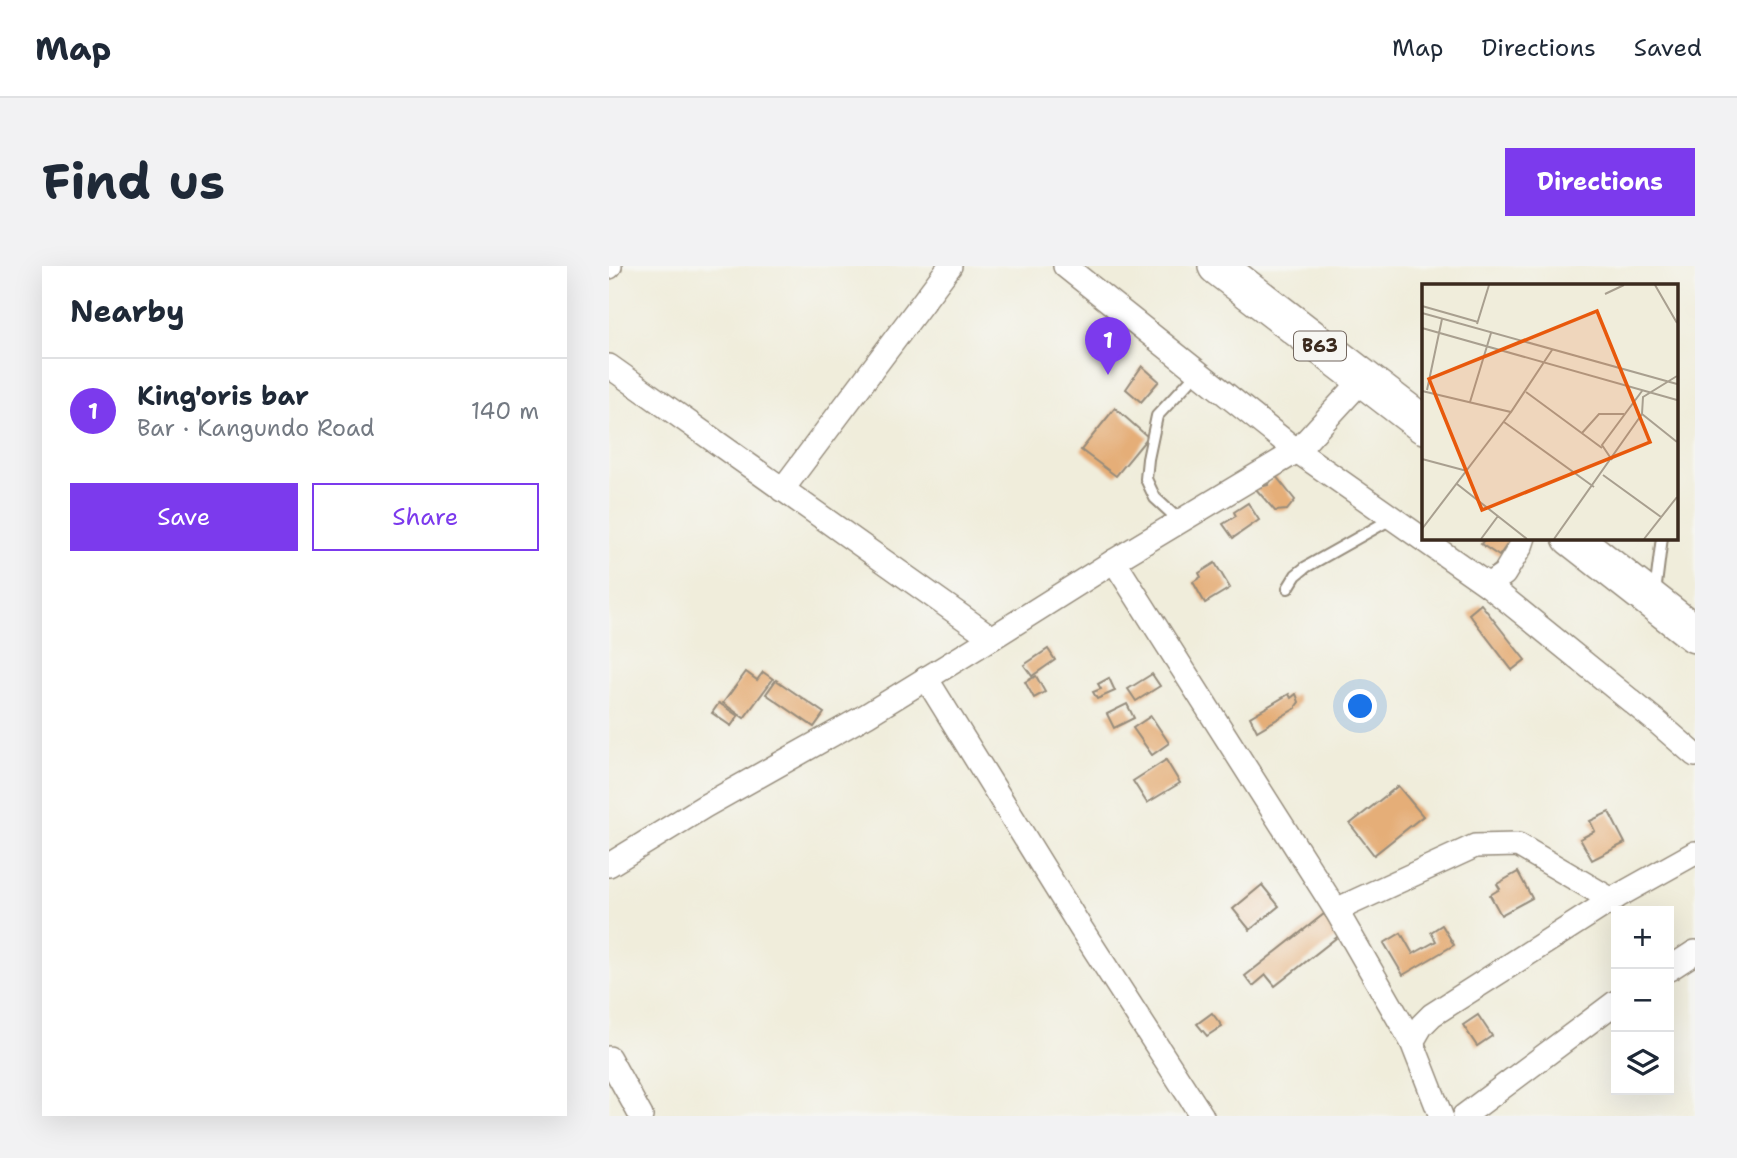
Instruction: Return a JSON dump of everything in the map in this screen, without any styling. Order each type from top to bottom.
[{"type":"highway","name":"B63","points":[[1217,266],[1422,423]]},
{"type":"highway","points":[[1574,539],[1695,634]]},
{"type":"street","points":[[782,490],[950,266]]},
{"type":"street","points":[[1065,266],[1297,451],[1488,586],[1695,755]]},
{"type":"street","points":[[609,366],[992,638]]},
{"type":"street","points":[[610,864],[705,806],[867,715],[1297,451],[1363,379]]},
{"type":"street","points":[[1488,586],[1504,573],[1523,539]]},
{"type":"street","points":[[1114,561],[1336,910],[1412,1042],[1441,1116]]},
{"type":"street","points":[[926,678],[1202,1116]]},
{"type":"street","points":[[1336,910],[1475,846],[1518,845],[1612,900]]},
{"type":"street","points":[[1412,1042],[1432,1015],[1612,900],[1695,853]]},
{"type":"street","points":[[1674,966],[1695,953]]},
{"type":"street","points":[[1464,1116],[1611,1006]]},
{"type":"street","points":[[609,1058],[641,1116]]},
{"type":"lane","points":[[1181,521],[1156,498],[1146,479],[1148,458],[1157,416],[1198,372]]},
{"type":"lane","points":[[1288,588],[1296,575],[1306,567],[1392,518]]},
{"type":"lane","points":[[1653,602],[1662,539]]},
{"type":"building","points":[[1142,366],[1159,381],[1141,402],[1126,389]]},
{"type":"building","points":[[1115,408],[1148,437],[1116,476],[1081,450]]},
{"type":"building","points":[[1275,475],[1295,500],[1287,510],[1275,511],[1255,488],[1268,485]]},
{"type":"building","points":[[1248,503],[1259,520],[1233,538],[1223,524],[1236,516],[1234,512]]},
{"type":"building","points":[[1485,539],[1511,539],[1499,556],[1481,544]]},
{"type":"building","points":[[1215,563],[1230,588],[1205,603],[1193,582],[1201,577],[1199,573]]},
{"type":"building","points":[[1481,604],[1525,660],[1512,670],[1469,614]]},
{"type":"building","points":[[1048,649],[1055,660],[1032,676],[1024,665]]},
{"type":"building","points":[[746,672],[757,680],[763,672],[773,679],[744,718],[723,703]]},
{"type":"building","points":[[1152,674],[1160,686],[1136,701],[1128,689]]},
{"type":"building","points":[[1036,676],[1045,692],[1034,698],[1025,682]]},
{"type":"building","points":[[1109,678],[1115,691],[1097,699],[1093,692],[1101,689],[1098,684]]},
{"type":"building","points":[[776,680],[824,713],[814,727],[766,694]]},
{"type":"building","points":[[1289,694],[1291,698],[1296,694],[1299,702],[1296,708],[1257,731],[1250,717]]},
{"type":"building","points":[[719,703],[738,716],[731,726],[712,713]]},
{"type":"building","points":[[1127,704],[1134,718],[1114,728],[1107,714]]},
{"type":"building","points":[[1151,716],[1169,743],[1152,755],[1133,728]]},
{"type":"building","points":[[1166,760],[1180,783],[1147,803],[1133,781]]},
{"type":"building","points":[[1398,786],[1423,816],[1374,855],[1350,824]]},
{"type":"building","points":[[1609,812],[1625,843],[1592,860],[1580,839],[1595,831],[1590,821]]},
{"type":"building","points":[[1518,872],[1532,898],[1501,915],[1490,895],[1500,889],[1497,884]]},
{"type":"building","points":[[1262,885],[1279,906],[1250,930],[1233,909]]},
{"type":"building","points":[[1324,914],[1341,934],[1275,986],[1266,975],[1253,986],[1245,976]]},
{"type":"building","points":[[1442,925],[1454,945],[1403,975],[1384,943],[1401,933],[1413,954],[1436,941],[1431,932]]},
{"type":"building","points":[[1212,1013],[1222,1026],[1207,1036],[1197,1024]]},
{"type":"building","points":[[1478,1015],[1492,1036],[1477,1046],[1463,1025]]},
{"type":"place","name":"King'oris bar","points":[[1108,375]]}]
